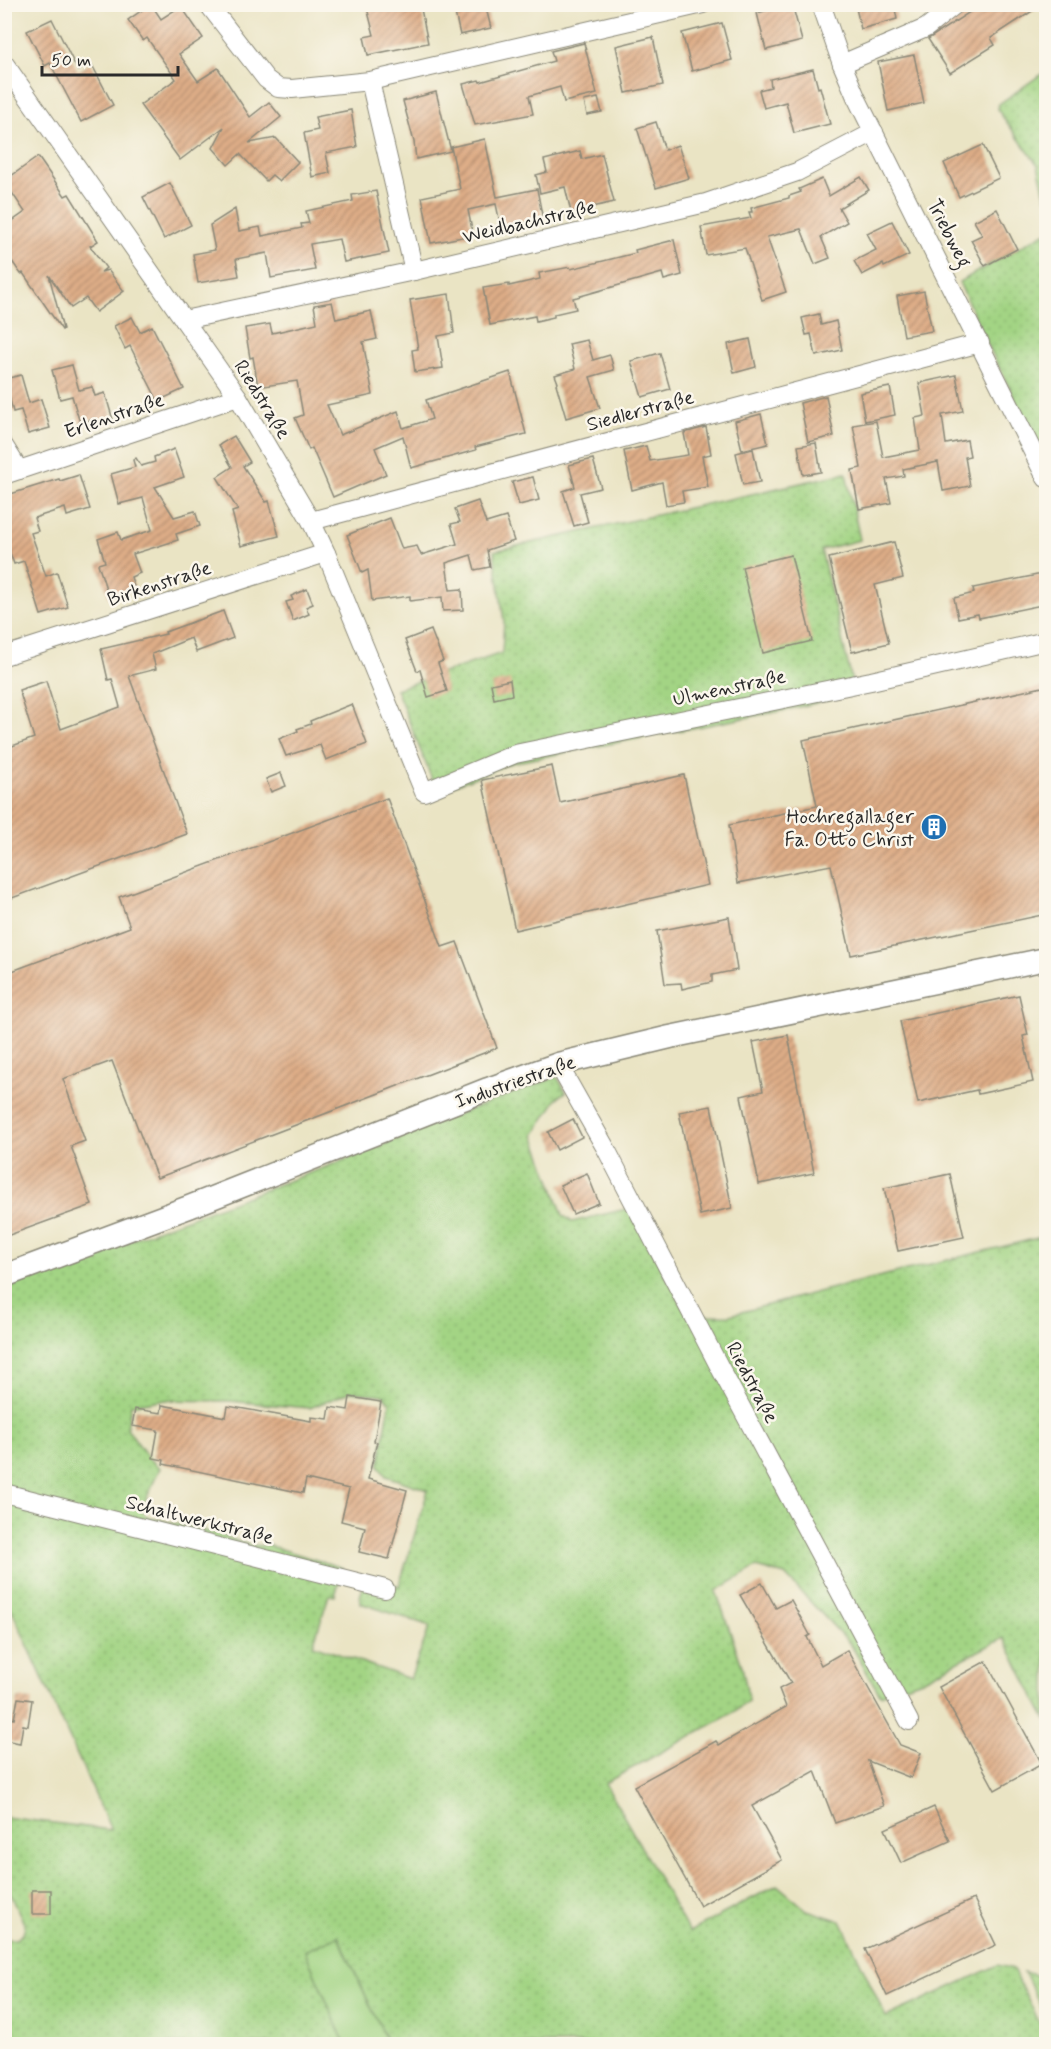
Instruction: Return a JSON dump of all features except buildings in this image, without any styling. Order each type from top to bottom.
[{"type":"street","points":[[208,4],[266,79],[278,88],[309,89],[370,81],[703,4]]},
{"type":"street","name":"Triebweg","points":[[821,4],[842,64],[873,132],[1047,478]]},
{"type":"street","points":[[842,64],[926,28],[956,4]]},
{"type":"street","name":"Riedstraße","points":[[4,63],[10,84],[238,397],[311,521],[424,792]]},
{"type":"street","points":[[370,81],[414,271]]},
{"type":"street","name":"Weidbachstraße","points":[[184,320],[414,271],[706,203],[797,172],[873,132]]},
{"type":"street","name":"Siedlerstraße","points":[[311,521],[980,343]]},
{"type":"street","name":"Erlenstraße","points":[[12,472],[238,397]]},
{"type":"street","points":[[4,446],[12,472]]},
{"type":"street","name":"Birkenstraße","points":[[4,656],[326,553]]},
{"type":"street","name":"Ulmenstraße","points":[[424,792],[516,754],[871,681],[1047,641]]},
{"type":"street","name":"Industriestraße","points":[[4,1276],[558,1064],[660,1040],[1047,959]]},
{"type":"street","name":"Riedstraße","points":[[558,1064],[605,1147],[909,1721]]},
{"type":"street","name":"Schaltwerkstraße","points":[[4,1493],[385,1589]]},
{"type":"green space","points":[[1046,71],[1046,199],[1038,165],[997,109],[999,104]]},
{"type":"green space","points":[[1046,232],[1046,461],[959,282]]},
{"type":"green space","points":[[846,473],[860,540],[821,550],[855,694],[786,710],[511,763],[437,792],[396,689],[502,653],[504,621],[494,551]]},
{"type":"green space","points":[[557,1077],[566,1092],[558,1097],[534,1135],[563,1215],[572,1222],[630,1208],[688,1316],[730,1315],[1046,1236],[1046,1720],[1004,1638],[922,1680],[880,1695],[851,1645],[785,1575],[756,1567],[716,1591],[742,1666],[749,1701],[729,1715],[605,1783],[689,1932],[777,1885],[807,1910],[841,1921],[886,2017],[998,1965],[1013,1969],[1046,2036],[1046,2044],[388,2044],[338,1936],[305,1951],[345,2044],[5,2044],[5,1939],[17,1939],[23,1933],[25,1926],[5,1881],[5,1817],[111,1830],[5,1595],[4,1287],[366,1152],[437,1122]],"holes":[[[350,1392],[383,1395],[390,1403],[379,1465],[386,1476],[428,1490],[399,1586],[366,1577],[360,1603],[430,1626],[410,1679],[313,1645],[329,1595],[335,1596],[343,1568],[271,1546],[250,1545],[218,1534],[148,1517],[143,1513],[143,1506],[160,1468],[149,1459],[127,1428],[131,1405],[161,1400],[229,1401],[310,1408]]]},
{"type":"green space","points":[[338,1936],[388,2044],[345,2044],[305,1951]]},
{"type":"green space","points":[[1024,1972],[1046,1978],[1046,2017]]},
{"type":"place","name":"Hochregallager Fa. Otto Christ","points":[[934,827]]}]
